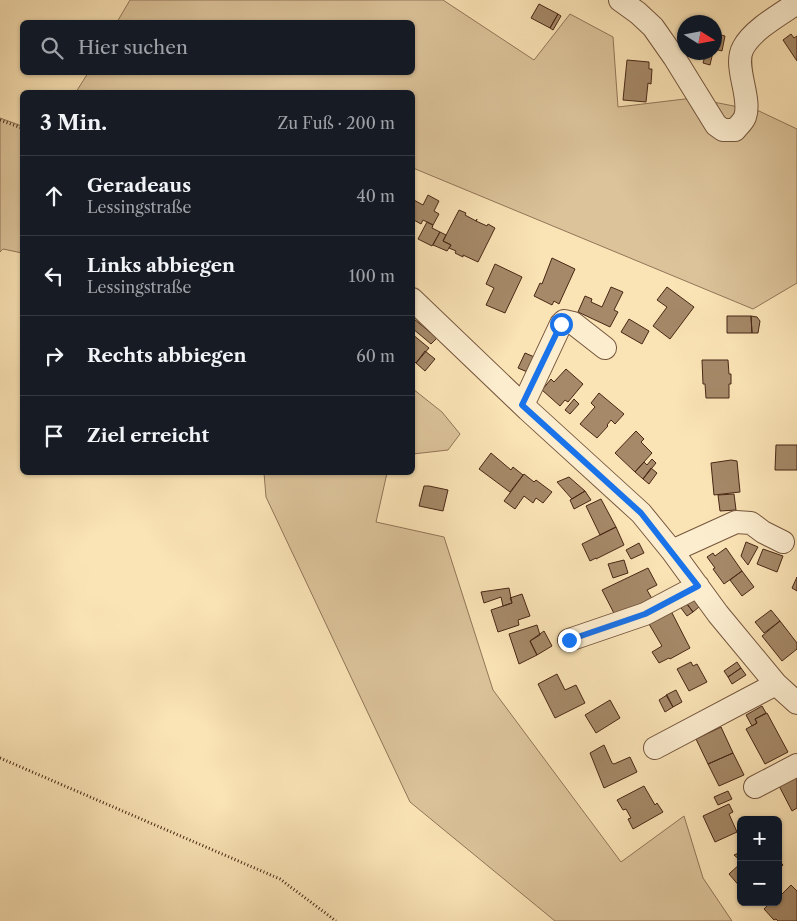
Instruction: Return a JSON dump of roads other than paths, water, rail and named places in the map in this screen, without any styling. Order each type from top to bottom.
[{"type":"street","points":[[620,0],[638,13],[653,28],[674,57],[716,125],[723,130],[735,130],[744,120],[747,111],[741,60],[742,49],[761,29],[797,3]]},
{"type":"street","points":[[415,302],[522,405],[641,513],[672,551],[718,614],[776,684],[797,703]]},
{"type":"street","points":[[522,405],[564,321],[573,323],[605,348]]},
{"type":"street","points":[[672,551],[736,522],[751,523],[782,542]]},
{"type":"street","points":[[569,640],[645,614],[698,586]]},
{"type":"street","points":[[655,748],[776,684]]},
{"type":"street","points":[[755,787],[797,766]]}]
